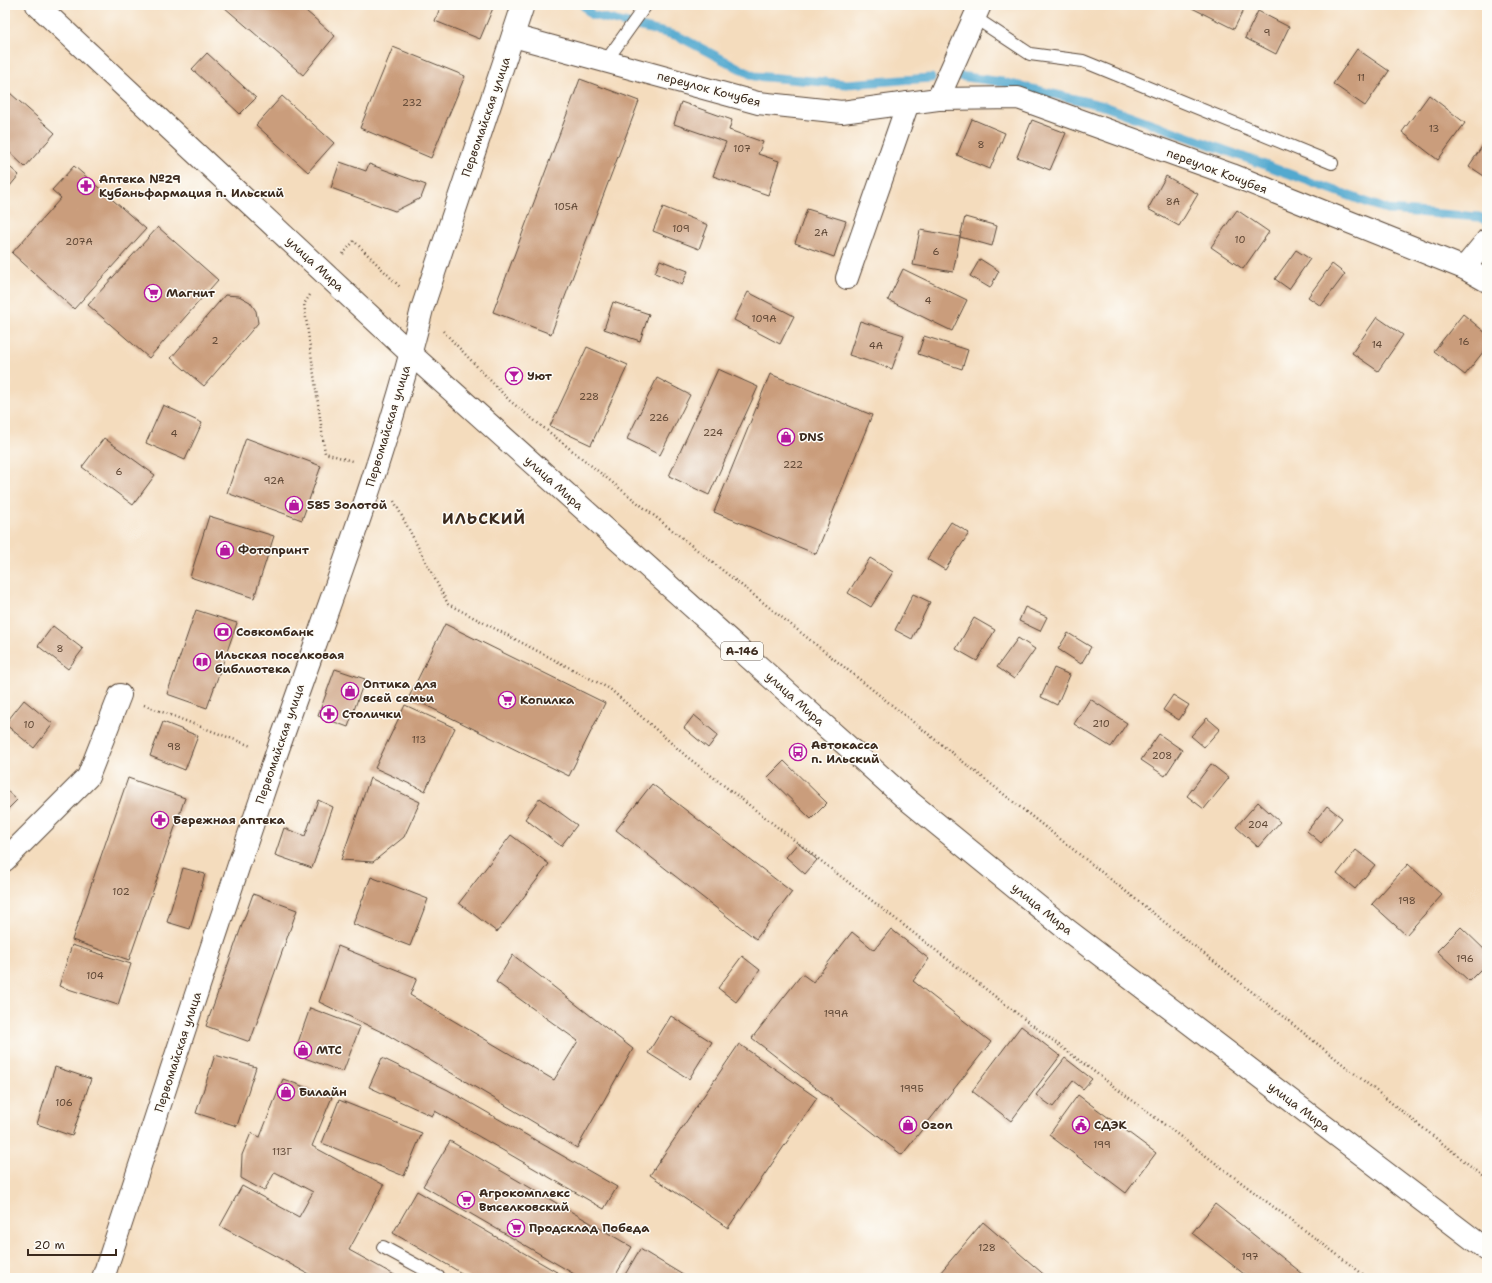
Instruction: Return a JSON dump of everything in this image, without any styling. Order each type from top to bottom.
[{"type":"main road","name":"улица Мира","points":[[37,5],[411,354],[904,797],[1066,929],[1487,1250]]},
{"type":"main road","name":"Первомайская улица","points":[[103,1278],[276,756],[376,468],[411,354],[422,309],[523,5]]},
{"type":"main road","points":[[938,99],[977,11]]},
{"type":"main road","name":"переулок Кочубея","points":[[513,36],[758,103],[842,112],[938,99],[1018,98],[1232,175],[1464,268],[1487,281]]},
{"type":"main road","points":[[847,278],[908,103]]},
{"type":"main road","points":[[1464,268],[1487,240]]},
{"type":"main road","points":[[5,860],[88,777],[120,696]]},
{"type":"lane","points":[[606,61],[646,5]]},
{"type":"lane","points":[[977,11],[1030,54],[1083,61],[1332,163]]},
{"type":"lane","points":[[383,1247],[440,1278]]},
{"type":"path","points":[[120,696],[276,756]]},
{"type":"building","points":[[226,5],[299,5],[335,36],[303,75],[224,7]]},
{"type":"building","points":[[441,5],[484,5],[493,8],[480,39],[435,21]]},
{"type":"building","points":[[1186,5],[1246,5],[1234,29]]},
{"type":"building","points":[[1258,11],[1289,27],[1276,54],[1245,38]]},
{"type":"building","points":[[393,47],[465,76],[431,158],[360,128]]},
{"type":"building","points":[[1357,49],[1389,71],[1365,106],[1333,84]]},
{"type":"building","points":[[207,53],[256,98],[240,114],[192,69]]},
{"type":"building","points":[[5,75],[9,78],[5,84]]},
{"type":"building","points":[[580,79],[639,101],[551,334],[493,312]]},
{"type":"building","points":[[10,93],[55,133],[25,167],[5,148],[5,99]]},
{"type":"building","points":[[1429,95],[1465,123],[1438,160],[1402,132]]},
{"type":"building","points":[[282,96],[334,143],[308,172],[256,125]]},
{"type":"building","points":[[681,102],[732,120],[729,130],[763,142],[758,154],[779,161],[768,195],[713,176],[726,142],[674,124]]},
{"type":"building","points":[[972,119],[1005,133],[990,169],[957,155]]},
{"type":"building","points":[[1032,120],[1066,133],[1050,170],[1017,157]]},
{"type":"building","points":[[1487,139],[1487,178],[1469,166]]},
{"type":"building","points":[[340,162],[366,171],[369,164],[426,185],[421,198],[395,211],[331,188]]},
{"type":"building","points":[[5,163],[19,175],[5,192]]},
{"type":"building","points":[[74,166],[146,229],[74,309],[12,253],[61,198],[52,190]]},
{"type":"building","points":[[1166,176],[1198,194],[1179,226],[1148,209]]},
{"type":"building","points":[[663,207],[708,225],[699,249],[653,231]]},
{"type":"building","points":[[807,209],[846,221],[834,257],[795,243]]},
{"type":"building","points":[[1237,210],[1269,232],[1243,269],[1211,247]]},
{"type":"building","points":[[965,217],[997,226],[992,246],[960,237]]},
{"type":"building","name":"Магнит","points":[[158,227],[218,280],[149,358],[88,305]]},
{"type":"building","points":[[920,230],[960,237],[953,272],[913,265]]},
{"type":"building","points":[[1296,250],[1310,259],[1289,289],[1275,279]]},
{"type":"building","points":[[980,259],[999,271],[990,288],[970,276]]},
{"type":"building","points":[[660,260],[688,271],[682,285],[655,273]]},
{"type":"building","points":[[1332,264],[1345,274],[1321,306],[1308,297]]},
{"type":"building","points":[[903,269],[967,300],[952,331],[888,300]]},
{"type":"building","points":[[748,292],[794,316],[780,344],[734,320]]},
{"type":"building","points":[[225,295],[239,296],[250,302],[256,311],[258,323],[204,386],[171,358]]},
{"type":"building","points":[[613,302],[649,314],[640,341],[604,329]]},
{"type":"building","points":[[1463,314],[1487,334],[1487,347],[1465,375],[1434,351]]},
{"type":"building","points":[[1377,317],[1403,335],[1378,371],[1352,353]]},
{"type":"building","points":[[860,321],[904,335],[892,369],[849,355]]},
{"type":"building","points":[[924,336],[968,350],[962,369],[918,354]]},
{"type":"building","points":[[587,347],[628,365],[591,445],[550,426]]},
{"type":"building","points":[[718,369],[758,387],[709,495],[669,476]]},
{"type":"building","points":[[770,374],[872,415],[816,554],[714,512]]},
{"type":"building","points":[[657,378],[690,395],[660,455],[627,439]]},
{"type":"building","points":[[163,405],[202,423],[185,460],[146,443]]},
{"type":"building","points":[[104,438],[155,475],[133,505],[82,467]]},
{"type":"building","points":[[246,438],[321,466],[302,520],[227,493]]},
{"type":"building","points":[[209,516],[274,536],[254,598],[190,577]]},
{"type":"building","points":[[951,522],[969,533],[945,570],[927,559]]},
{"type":"building","points":[[870,558],[893,572],[871,607],[848,593]]},
{"type":"building","points":[[913,594],[930,602],[912,639],[895,630]]},
{"type":"building","points":[[1025,607],[1047,617],[1040,631],[1019,621]]},
{"type":"building","points":[[196,610],[237,623],[207,708],[167,694]]},
{"type":"building","points":[[974,618],[995,630],[977,661],[956,649]]},
{"type":"building","name":"Копилка","points":[[445,624],[605,703],[569,776],[409,697]]},
{"type":"building","points":[[53,626],[83,649],[68,669],[38,646]]},
{"type":"building","points":[[1068,633],[1091,647],[1081,664],[1058,649]]},
{"type":"building","points":[[1018,638],[1035,649],[1014,679],[997,667]]},
{"type":"building","points":[[1054,668],[1070,675],[1057,705],[1041,697]]},
{"type":"building","points":[[335,669],[365,679],[348,727],[318,716]]},
{"type":"building","points":[[1173,695],[1189,705],[1179,720],[1163,710]]},
{"type":"building","points":[[1090,699],[1127,723],[1111,747],[1074,724]]},
{"type":"building","points":[[24,700],[53,724],[34,748],[5,724]]},
{"type":"building","points":[[405,705],[455,728],[425,791],[375,768]]},
{"type":"building","points":[[694,715],[718,735],[708,748],[684,728]]},
{"type":"building","points":[[1207,718],[1220,729],[1204,747],[1191,736]]},
{"type":"building","points":[[163,722],[198,736],[185,770],[150,756]]},
{"type":"building","points":[[1159,734],[1182,750],[1165,776],[1141,760]]},
{"type":"building","points":[[784,761],[827,803],[811,819],[768,777]]},
{"type":"building","points":[[1211,764],[1229,778],[1204,809],[1187,796]]},
{"type":"building","points":[[128,778],[185,798],[129,960],[72,940]]},
{"type":"building","points":[[370,778],[420,802],[404,837],[373,862],[341,860]]},
{"type":"building","points":[[652,784],[792,892],[756,939],[616,830]]},
{"type":"building","points":[[5,789],[17,800],[5,812]]},
{"type":"building","points":[[540,798],[577,825],[561,846],[525,819]]},
{"type":"building","points":[[318,800],[333,807],[312,868],[275,855],[284,828],[305,836]]},
{"type":"building","points":[[1258,802],[1280,822],[1258,847],[1236,827]]},
{"type":"building","points":[[1327,806],[1342,818],[1321,843],[1307,831]]},
{"type":"building","points":[[511,835],[549,864],[497,932],[459,903]]},
{"type":"building","points":[[798,843],[817,860],[805,874],[786,857]]},
{"type":"building","points":[[1356,850],[1375,865],[1355,889],[1337,874]]},
{"type":"building","points":[[1408,864],[1442,895],[1406,935],[1372,904]]},
{"type":"building","points":[[183,868],[205,874],[190,929],[167,922]]},
{"type":"building","points":[[371,877],[428,899],[410,946],[353,924]]},
{"type":"building","points":[[253,894],[297,910],[250,1042],[206,1026]]},
{"type":"building","points":[[1461,927],[1487,952],[1487,963],[1469,981],[1437,951]]},
{"type":"building","points":[[891,929],[929,959],[913,981],[991,1042],[902,1155],[752,1038],[802,974],[813,982],[852,932],[874,950]]},
{"type":"building","points":[[72,945],[131,964],[118,1005],[59,986]]},
{"type":"building","points":[[338,946],[417,978],[410,995],[554,1080],[578,1041],[496,982],[513,955],[633,1049],[577,1148],[386,1034],[319,1002]]},
{"type":"building","points":[[742,956],[760,970],[736,1002],[718,988]]},
{"type":"building","points":[[310,1008],[360,1027],[343,1072],[294,1054]]},
{"type":"building","points":[[671,1016],[712,1042],[689,1079],[648,1053]]},
{"type":"building","points":[[1021,1026],[1060,1056],[1011,1121],[972,1091]]},
{"type":"building","points":[[739,1044],[817,1098],[728,1228],[650,1175]]},
{"type":"building","points":[[215,1055],[256,1067],[237,1126],[196,1113]]},
{"type":"building","points":[[382,1058],[448,1090],[617,1187],[604,1209],[435,1111],[432,1116],[369,1087]]},
{"type":"building","points":[[1065,1058],[1092,1079],[1083,1089],[1073,1081],[1053,1107],[1036,1095]]},
{"type":"building","points":[[55,1067],[91,1079],[72,1136],[37,1124]]},
{"type":"building","points":[[283,1079],[332,1097],[312,1146],[384,1185],[349,1250],[400,1278],[316,1278],[220,1226],[242,1186],[299,1217],[313,1192],[275,1172],[264,1191],[241,1178],[242,1155],[251,1133],[260,1137]]},
{"type":"building","points":[[1078,1095],[1156,1153],[1126,1193],[1049,1135]]},
{"type":"building","points":[[339,1100],[422,1133],[404,1176],[322,1143]]},
{"type":"building","points":[[450,1141],[632,1247],[614,1278],[581,1278],[423,1186]]},
{"type":"building","points":[[417,1191],[567,1278],[470,1278],[393,1233]]},
{"type":"building","points":[[1215,1204],[1308,1278],[1249,1278],[1192,1233]]},
{"type":"building","points":[[983,1222],[1048,1278],[946,1278],[940,1273]]},
{"type":"building","points":[[640,1249],[688,1278],[623,1278]]},
{"type":"waterway","points":[[583,5],[592,15],[678,36],[754,76],[847,84],[931,78]]},
{"type":"waterway","points":[[959,76],[1002,82],[1104,106],[1388,210],[1479,217],[1487,221]]},
{"type":"place","name":"Аптека №29 Кубаньфармация п. Ильский","points":[[86,186]]},
{"type":"place","name":"Магнит","points":[[153,293]]},
{"type":"place","name":"Уют","points":[[514,376]]},
{"type":"place","name":"DNS","points":[[786,437]]},
{"type":"place","name":"585 Золотой","points":[[294,505]]},
{"type":"place","name":"Фотопринт","points":[[225,550]]},
{"type":"place","name":"Совкомбанк","points":[[223,632]]},
{"type":"place","name":"Ильская поселковая библиотека","points":[[202,662]]},
{"type":"place","name":"Оптика для всей семьи","points":[[350,691]]},
{"type":"place","name":"Копилка","points":[[507,700]]},
{"type":"place","name":"Столички","points":[[329,714]]},
{"type":"place","name":"Автокасса п. Ильский","points":[[798,752]]},
{"type":"place","name":"Бережная аптека","points":[[160,820]]},
{"type":"place","name":"МТС","points":[[303,1050]]},
{"type":"place","name":"Билайн","points":[[286,1092]]},
{"type":"place","name":"Ozon","points":[[908,1125]]},
{"type":"place","name":"СДЭК","points":[[1081,1125]]},
{"type":"place","name":"Агрокомплекс Выселковский","points":[[466,1200]]},
{"type":"place","name":"Продсклад Победа","points":[[516,1228]]},
{"type":"district","name":"ИЛЬСКИЙ","points":[[484,518]]}]
